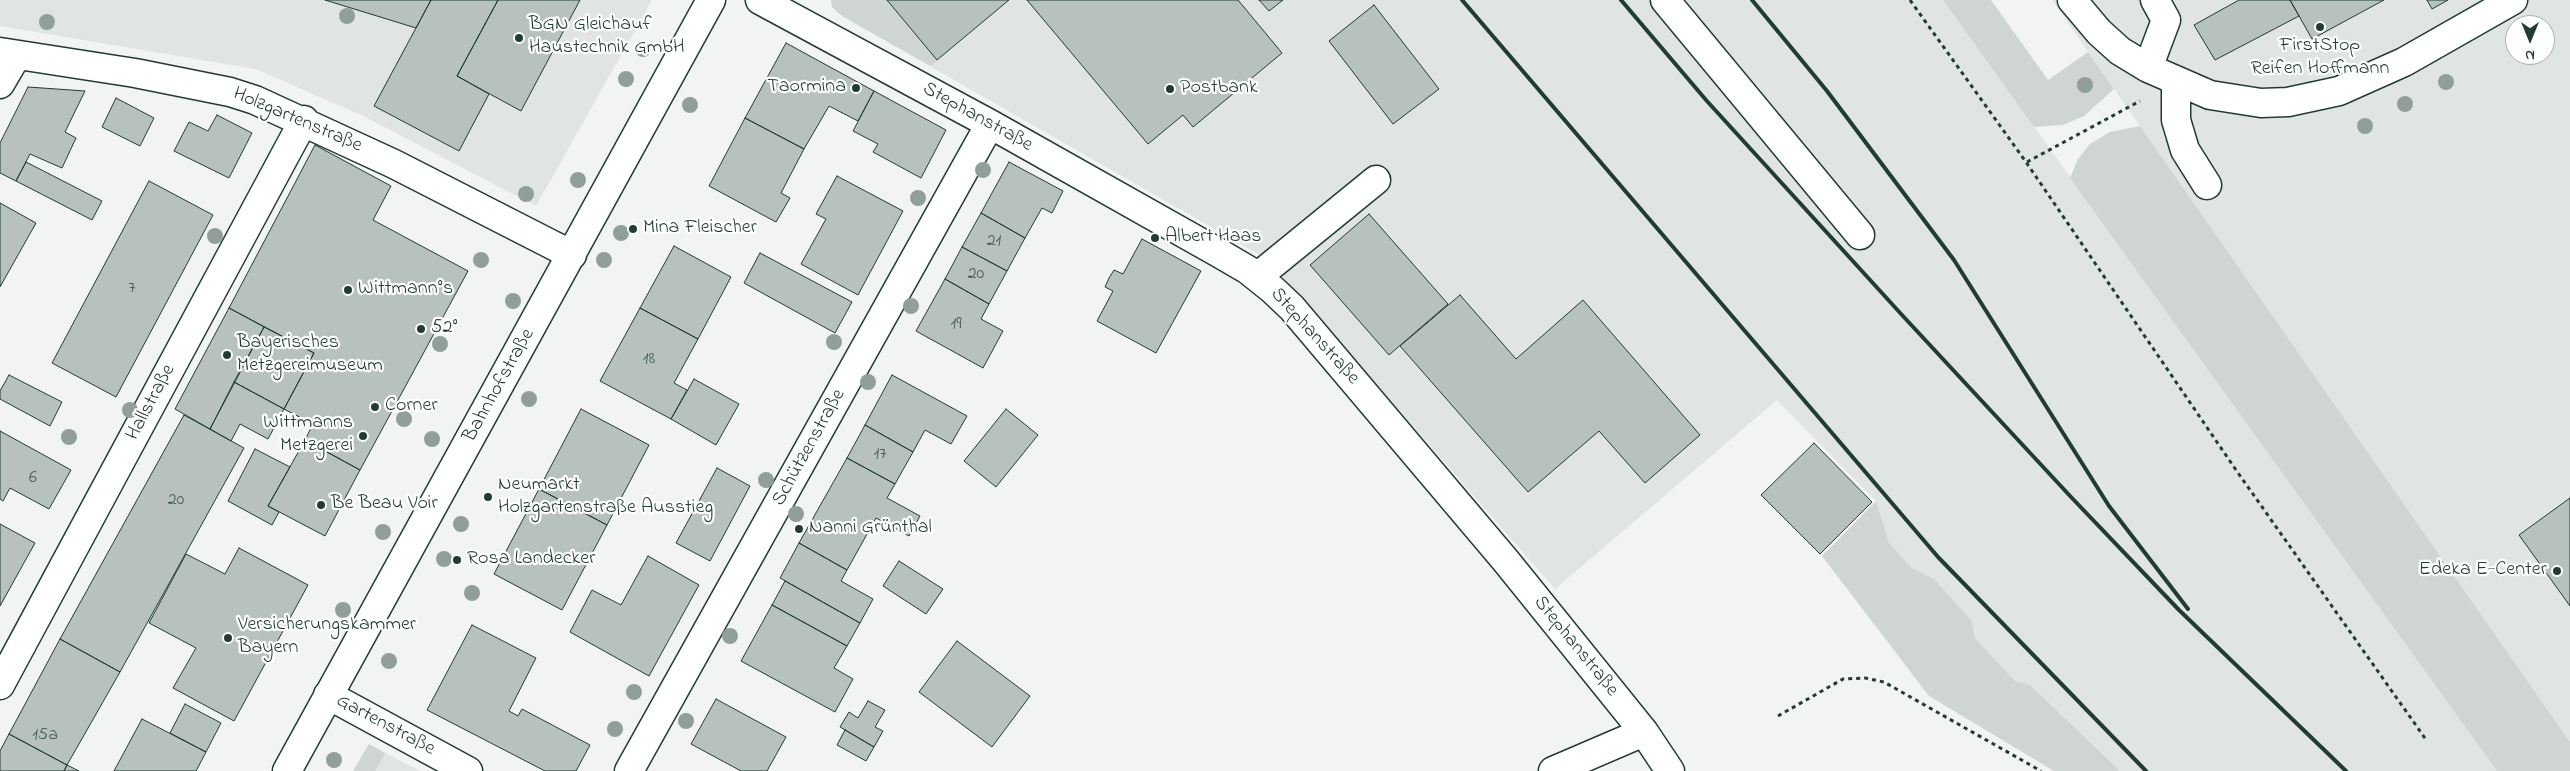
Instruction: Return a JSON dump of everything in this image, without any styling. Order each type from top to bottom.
[{"type":"street","name":"Bahnhofstraße","points":[[287,771],[711,0]]},
{"type":"street","name":"Stephanstraße","points":[[760,0],[990,124],[1219,253],[1257,277],[1273,290],[1299,316],[1506,561],[1644,732],[1670,771]]},
{"type":"street","points":[[1665,0],[1860,235]]},
{"type":"street","points":[[2072,0],[2099,32],[2120,51],[2148,68],[2176,82],[2210,95],[2261,103],[2317,96],[2339,91],[2404,62],[2513,0]]},
{"type":"street","points":[[2148,68],[2166,20],[2155,0]]},
{"type":"street","name":"Holzgartenstraße","points":[[8,53],[135,73],[230,92],[255,100],[304,120],[572,255]]},
{"type":"street","points":[[0,84],[8,53]]},
{"type":"street","points":[[2176,82],[2176,120],[2185,150],[2207,185]]},
{"type":"street","name":"Hallstraße","points":[[0,685],[304,120]]},
{"type":"street","name":"Schützenstraße","points":[[629,771],[990,124]]},
{"type":"street","points":[[1257,277],[1376,180]]},
{"type":"street","name":"Gartenstraße","points":[[328,695],[468,771]]},
{"type":"street","points":[[1553,771],[1644,732]]},
{"type":"path","points":[[1910,0],[2026,162],[2236,470],[2427,741]]},
{"type":"path","points":[[2026,162],[2176,82]]},
{"type":"path","points":[[1778,716],[1843,679],[1884,682],[2041,771]]},
{"type":"shaded area","points":[[0,0],[652,0],[536,206],[363,116],[256,69],[0,26]]},
{"type":"shaded area","points":[[831,0],[1943,0],[2497,771],[2120,771],[2029,684],[2015,681],[1975,638],[1972,621],[1934,579],[1912,568],[1889,543],[1876,501],[1777,400],[1555,589],[1267,259],[842,16],[832,7]]},
{"type":"shaded area","points":[[831,0],[887,0],[937,60],[931,66],[842,16],[832,7]]},
{"type":"shaded area","points":[[1943,0],[1991,0],[2048,80],[2088,52],[2114,89],[2084,116],[2063,125],[2034,127]]},
{"type":"shaded area","points":[[2052,0],[2570,0],[2570,742]]},
{"type":"shaded area","points":[[2140,126],[2570,742],[2570,771],[2497,771],[2070,178],[2078,159],[2090,144],[2110,132]]},
{"type":"shaded area","points":[[1876,501],[1889,543],[1912,568],[1934,579],[1972,621],[1975,638],[2015,681],[2029,684],[2120,771],[2054,771],[1929,696],[1822,556]]},
{"type":"shaded area","points":[[369,744],[385,753],[421,771],[353,771]]},
{"type":"shaded area","points":[[369,744],[385,753],[375,771],[353,771]]},
{"type":"building","points":[[325,0],[431,0],[416,28]]},
{"type":"building","points":[[431,0],[498,0],[457,76],[489,94],[459,151],[374,106]]},
{"type":"building","name":"BGN Gleichauf Haustechnik GmbH","points":[[498,0],[580,0],[521,111],[457,76]]},
{"type":"building","points":[[887,0],[1009,0],[937,60]]},
{"type":"building","name":"Postbank","points":[[1027,0],[1238,0],[1282,53],[1193,127],[1183,115],[1148,144]]},
{"type":"building","points":[[1259,0],[1283,0],[1269,11]]},
{"type":"building","points":[[2239,0],[2290,0],[2299,16],[2215,60],[2194,25]]},
{"type":"building","name":"FirstStop Reifen Hoffmann","points":[[2290,0],[2384,0],[2312,39]]},
{"type":"building","name":"FirstStop Reifen Hoffmann","points":[[2427,0],[2448,0],[2432,9]]},
{"type":"building","points":[[1374,5],[1439,89],[1393,124],[1329,41]]},
{"type":"building","points":[[786,43],[874,91],[858,121],[829,106],[804,149],[745,118]]},
{"type":"building","points":[[28,87],[85,91],[65,132],[76,138],[62,168],[30,154],[16,181],[0,173],[0,143]]},
{"type":"building","points":[[874,91],[946,130],[921,178],[873,152],[878,144],[853,131]]},
{"type":"building","points":[[116,98],[154,118],[140,146],[102,127]]},
{"type":"building","points":[[217,115],[252,133],[229,178],[174,151],[189,122],[208,131]]},
{"type":"building","points":[[745,118],[804,149],[781,193],[790,198],[776,222],[709,186]]},
{"type":"building","name":"Wittmann°s","points":[[315,145],[391,186],[373,220],[468,271],[360,470],[305,440],[313,424],[284,409],[314,353],[229,308]]},
{"type":"building","points":[[26,162],[102,201],[92,220],[16,181]]},
{"type":"building","points":[[1009,162],[1063,191],[1052,213],[1042,208],[1025,238],[981,213]]},
{"type":"building","points":[[837,176],[903,211],[858,295],[801,264],[826,219],[816,214]]},
{"type":"building","points":[[149,181],[213,215],[116,397],[52,363]]},
{"type":"building","points":[[0,203],[36,223],[0,287]]},
{"type":"building","points":[[981,213],[1025,238],[1007,271],[962,247]]},
{"type":"building","points":[[1369,214],[1448,304],[1389,355],[1310,265]]},
{"type":"building","points":[[1142,239],[1201,271],[1156,353],[1097,321],[1113,291],[1105,287],[1109,278],[1114,270],[1123,274]]},
{"type":"building","points":[[674,246],[731,277],[698,339],[640,308]]},
{"type":"building","points":[[962,247],[1007,271],[989,304],[945,279]]},
{"type":"building","points":[[760,253],[852,302],[835,333],[744,283]]},
{"type":"building","points":[[945,279],[989,304],[981,319],[1003,331],[983,368],[916,331]]},
{"type":"building","points":[[1460,295],[1516,359],[1583,300],[1700,435],[1645,483],[1599,431],[1528,492],[1400,346]]},
{"type":"building","name":"Bayerisches Metzgereimuseum","points":[[229,308],[264,327],[210,429],[175,409]]},
{"type":"building","points":[[640,308],[698,339],[674,383],[687,390],[671,419],[600,381]]},
{"type":"building","points":[[264,327],[314,353],[284,409],[234,382]]},
{"type":"building","points":[[9,375],[62,402],[50,426],[0,399],[0,391]]},
{"type":"building","points":[[892,375],[967,416],[951,444],[925,430],[913,452],[865,425]]},
{"type":"building","points":[[694,379],[739,404],[716,445],[671,419]]},
{"type":"building","points":[[234,382],[284,409],[268,439],[240,424],[231,441],[210,429]]},
{"type":"building","points":[[581,409],[649,445],[607,525],[539,489]]},
{"type":"building","points":[[1006,409],[1038,435],[996,487],[964,461]]},
{"type":"building","points":[[184,415],[244,448],[120,672],[60,639]]},
{"type":"building","points":[[865,425],[913,452],[895,484],[847,458]]},
{"type":"building","points":[[0,431],[71,470],[49,509],[10,488],[3,501],[0,499]]},
{"type":"building","points":[[305,440],[360,470],[325,536],[268,506]]},
{"type":"building","points":[[1814,443],[1872,502],[1820,554],[1761,495]]},
{"type":"building","points":[[255,449],[290,467],[268,506],[279,512],[272,525],[228,501]]},
{"type":"building","points":[[847,458],[895,484],[887,498],[920,516],[909,536],[876,518],[847,570],[799,543]]},
{"type":"building","points":[[717,468],[750,486],[710,561],[676,543]]},
{"type":"building","points":[[539,489],[607,525],[562,610],[494,574]]},
{"type":"building","name":"Edeka E-Center","points":[[2570,498],[2570,606],[2519,535]]},
{"type":"building","points":[[0,524],[35,543],[0,606]]},
{"type":"building","points":[[799,543],[847,570],[841,581],[873,599],[860,623],[780,578]]},
{"type":"building","name":"Versicherungskammer Bayern","points":[[239,548],[308,585],[234,721],[173,688],[196,648],[149,623],[186,554],[225,574]]},
{"type":"building","points":[[648,556],[699,585],[649,676],[570,632],[592,590],[621,605]]},
{"type":"building","points":[[899,561],[943,589],[926,614],[883,586]]},
{"type":"building","points":[[785,581],[860,623],[847,646],[772,605]]},
{"type":"building","points":[[772,605],[847,646],[834,668],[853,679],[835,712],[741,661]]},
{"type":"building","points":[[472,625],[536,658],[509,711],[518,716],[522,709],[590,745],[576,771],[545,771],[427,710]]},
{"type":"building","points":[[60,639],[120,672],[67,765],[9,734]]},
{"type":"building","points":[[957,641],[1030,696],[992,747],[919,692]]},
{"type":"building","points":[[716,699],[786,737],[767,771],[741,771],[691,744]]},
{"type":"building","points":[[868,701],[885,710],[875,727],[883,731],[874,747],[840,727],[849,712],[858,718]]},
{"type":"building","points":[[185,704],[221,723],[206,752],[170,733]]},
{"type":"building","points":[[142,719],[206,752],[196,771],[114,771]]},
{"type":"building","points":[[845,730],[874,747],[866,761],[837,745]]},
{"type":"building","points":[[9,734],[67,765],[64,771],[0,771],[0,751]]},
{"type":"building","points":[[67,765],[79,771],[64,771]]},
{"type":"railway","points":[[1462,0],[1938,557],[2146,771]]},
{"type":"railway","points":[[1621,0],[1706,100],[2071,497],[2179,610],[2346,771]]},
{"type":"railway","points":[[1752,0],[1827,91],[1954,260],[2109,506],[2188,609]]},
{"type":"place","name":"FirstStop Reifen Hoffmann","points":[[2320,27]]},
{"type":"place","name":"BGN Gleichauf Haustechnik GmbH","points":[[519,38]]},
{"type":"place","name":"Taormina","points":[[856,88]]},
{"type":"place","name":"Postbank","points":[[1170,89]]},
{"type":"place","name":"Mina Fleischer","points":[[633,229]]},
{"type":"place","name":"Albert Haas","points":[[1155,238]]},
{"type":"place","name":"Wittmann°s","points":[[348,290]]},
{"type":"place","name":"52°","points":[[421,329]]},
{"type":"place","name":"Bayerisches Metzgereimuseum","points":[[227,355]]},
{"type":"place","name":"Corner","points":[[375,407]]},
{"type":"place","name":"Wittmanns Metzgerei","points":[[363,436]]},
{"type":"place","name":"Neumarkt Holzgartenstraße Ausstieg","points":[[488,497]]},
{"type":"place","name":"Be Beau Voir","points":[[321,505]]},
{"type":"place","name":"Nanni Grünthal","points":[[799,529]]},
{"type":"place","name":"Rosa Landecker","points":[[457,560]]},
{"type":"place","name":"Edeka E-Center","points":[[2557,571]]},
{"type":"place","name":"Versicherungskammer Bayern","points":[[228,638]]}]
